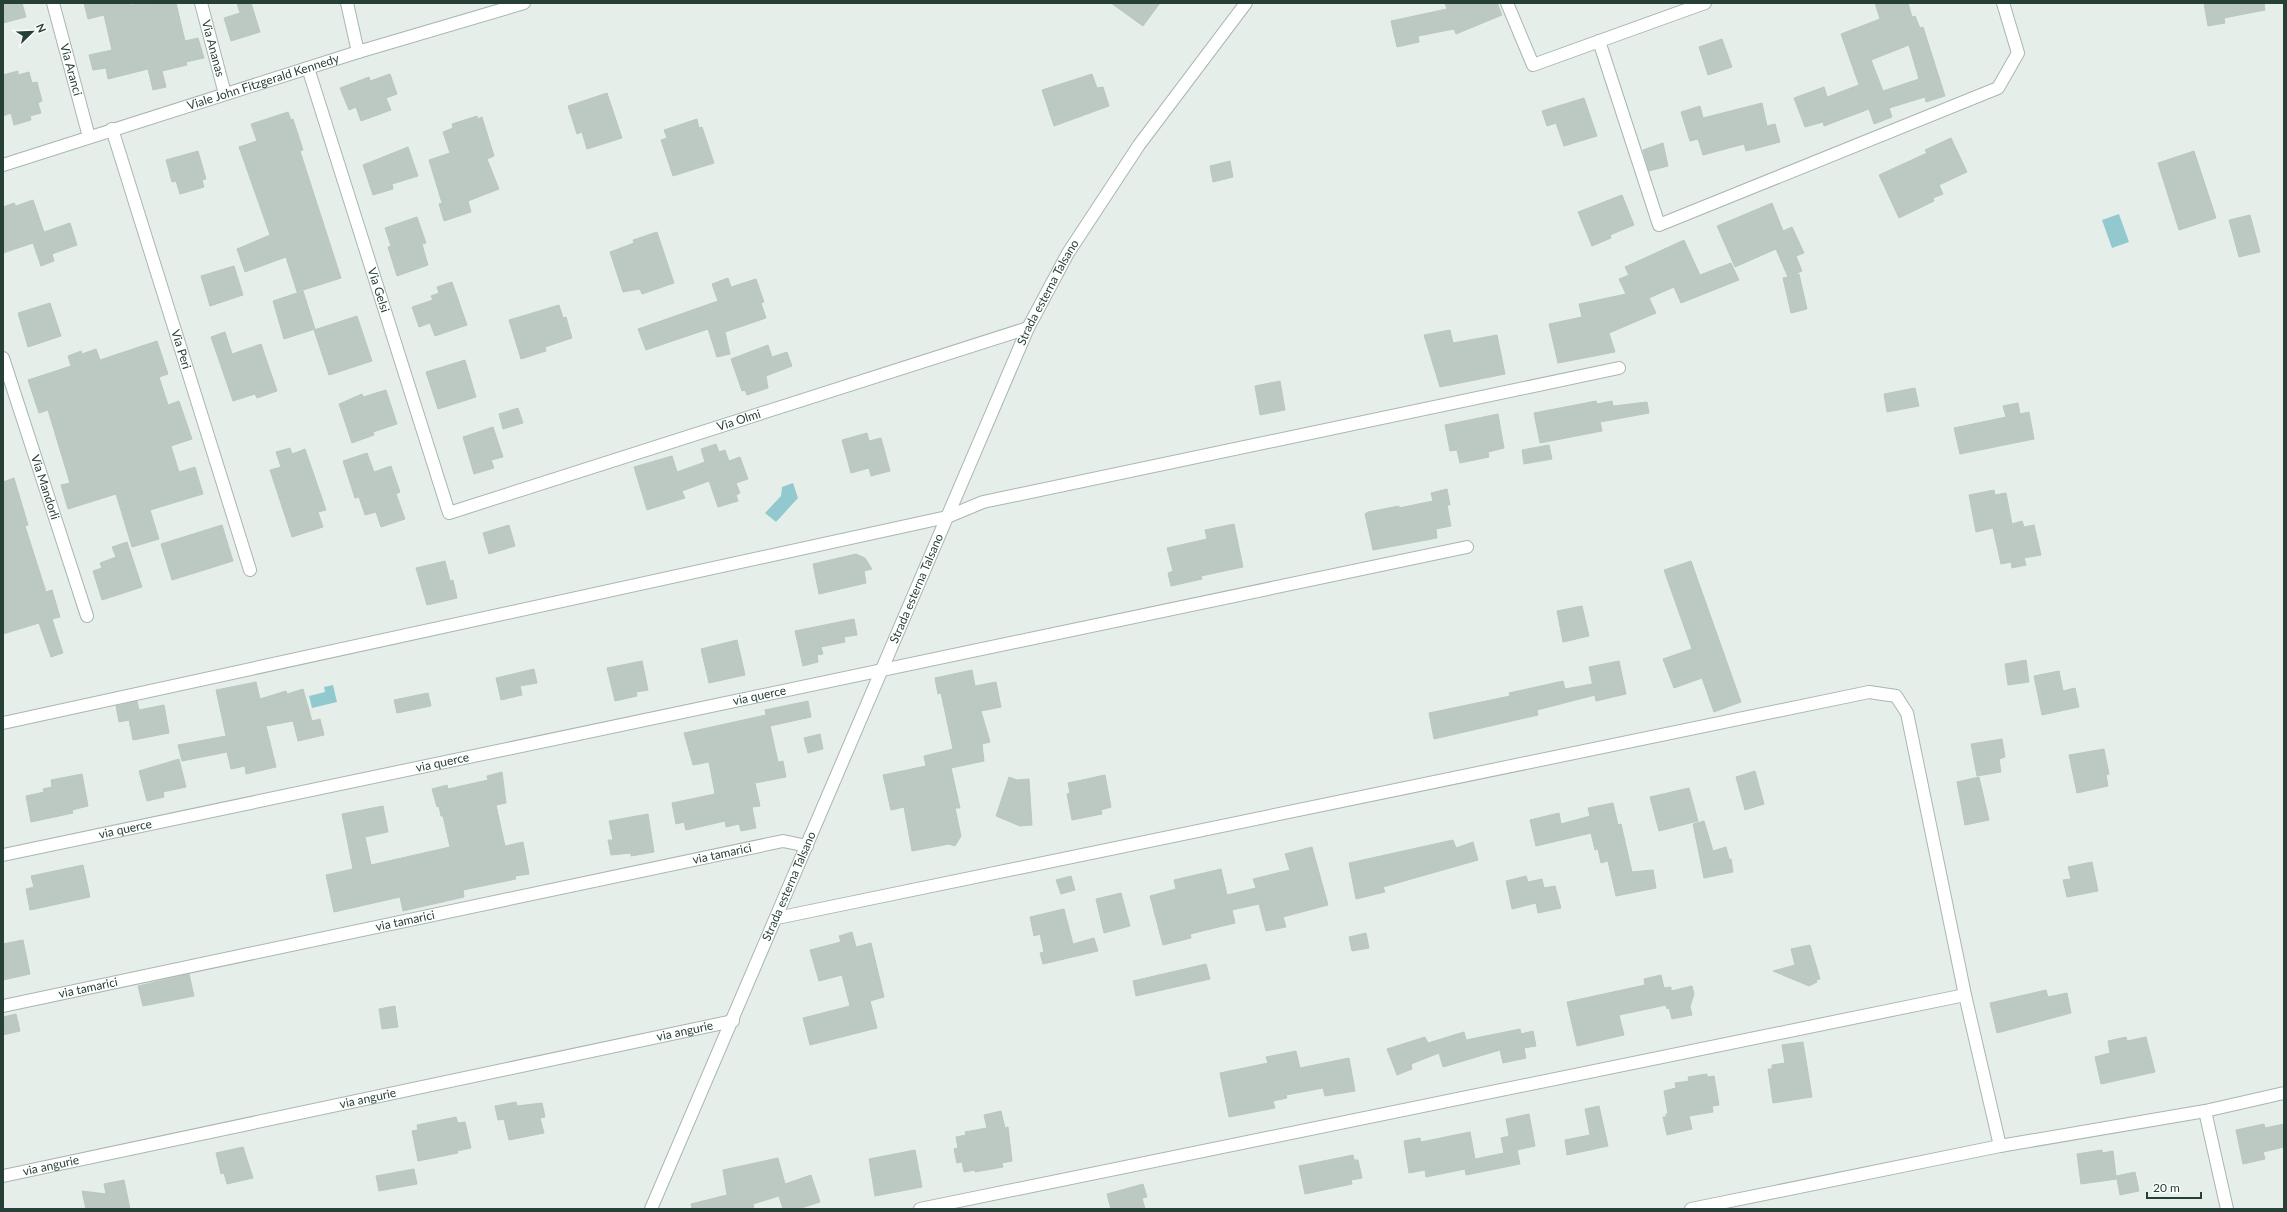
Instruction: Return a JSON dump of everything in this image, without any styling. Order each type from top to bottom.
[{"type":"street","name":"Via Aranci","points":[[53,3],[89,137]]},
{"type":"street","name":"Via Ananas","points":[[201,3],[225,94]]},
{"type":"street","points":[[348,3],[358,52]]},
{"type":"street","name":"Viale John Fitzgerald Kennedy","points":[[3,164],[358,52],[524,3]]},
{"type":"street","name":"Strada esterna Talsano","points":[[651,1209],[733,1021],[946,517],[1028,328],[1068,253],[1131,158],[1246,3]]},
{"type":"street","points":[[1507,3],[1533,65],[1705,3]]},
{"type":"street","points":[[1599,41],[1659,225],[1998,88],[2018,53],[2003,3]]},
{"type":"street","name":"Via Gelsi","points":[[308,68],[448,513]]},
{"type":"street","name":"Via Peri","points":[[112,129],[250,570]]},
{"type":"street","name":"Via Olmi","points":[[448,513],[1028,328]]},
{"type":"street","name":"Via Mandorli","points":[[3,358],[87,616]]},
{"type":"street","points":[[3,723],[946,517],[983,502],[1619,368]]},
{"type":"street","name":"via querce","points":[[3,855],[1467,547]]},
{"type":"street","points":[[777,918],[1869,692],[1896,696],[1907,713],[1965,995],[2000,1146]]},
{"type":"street","name":"via tamarici","points":[[3,1006],[783,841],[807,846]]},
{"type":"street","points":[[920,1209],[1965,995]]},
{"type":"street","name":"via angurie","points":[[3,1176],[733,1021]]},
{"type":"street","points":[[1691,1209],[2000,1146],[2205,1111],[2284,1093]]},
{"type":"street","points":[[2205,1111],[2227,1209]]},
{"type":"water","points":[[2119,214],[2129,242],[2112,248],[2102,220]]},
{"type":"water","points":[[793,483],[798,498],[776,522],[765,513],[781,496],[782,487]]},
{"type":"water","points":[[333,685],[337,702],[312,708],[309,696],[325,692],[324,687]]},
{"type":"building","points":[[3,3],[22,3],[26,17],[3,23]]},
{"type":"building","points":[[84,3],[130,3],[130,5],[176,3],[185,41],[198,38],[204,58],[186,62],[187,65],[162,71],[166,87],[153,90],[148,69],[108,79],[106,68],[93,70],[89,55],[112,50],[104,15],[88,19]]},
{"type":"building","points":[[237,3],[251,3],[260,32],[231,41],[224,18],[240,13]]},
{"type":"building","points":[[1111,3],[1160,3],[1143,26]]},
{"type":"building","points":[[1445,3],[1497,3],[1502,15],[1456,34],[1454,29],[1418,36],[1419,42],[1397,47],[1391,21],[1447,9]]},
{"type":"building","points":[[1875,3],[1908,3],[1912,17],[1915,16],[1920,28],[1923,27],[1945,96],[1926,102],[1925,97],[1889,108],[1892,117],[1874,124],[1869,109],[1824,126],[1823,122],[1805,127],[1794,98],[1824,87],[1827,97],[1859,85],[1841,34],[1880,19]],"holes":[[[1909,45],[1919,79],[1883,91],[1871,60]]]},
{"type":"building","points":[[2204,3],[2264,3],[2265,10],[2224,18],[2225,23],[2208,26]]},
{"type":"building","points":[[1722,39],[1732,67],[1708,75],[1699,47]]},
{"type":"building","points":[[18,71],[18,75],[29,72],[32,83],[37,82],[42,101],[38,103],[41,113],[30,116],[31,120],[14,125],[11,113],[3,116],[3,75]]},
{"type":"building","points":[[390,74],[397,94],[386,98],[391,110],[361,121],[356,107],[349,110],[340,88],[369,77],[370,81]]},
{"type":"building","points":[[1092,74],[1097,88],[1103,87],[1109,106],[1054,126],[1042,90]]},
{"type":"building","points":[[607,93],[622,138],[587,149],[582,132],[577,134],[568,106]]},
{"type":"building","points":[[1584,98],[1597,136],[1564,146],[1556,123],[1547,126],[1542,111]]},
{"type":"building","points":[[1762,103],[1767,126],[1775,124],[1780,142],[1746,151],[1744,144],[1703,155],[1698,139],[1690,141],[1681,112],[1700,106],[1703,118]]},
{"type":"building","points":[[288,112],[291,120],[293,119],[303,150],[300,151],[341,278],[297,292],[286,257],[245,272],[237,249],[270,235],[239,147],[257,141],[251,124]]},
{"type":"building","points":[[477,116],[478,119],[482,117],[494,156],[487,159],[499,189],[468,201],[471,212],[444,221],[439,204],[442,203],[429,160],[450,153],[443,132],[453,128],[452,124]]},
{"type":"building","points":[[697,119],[699,128],[702,127],[714,163],[673,176],[661,140],[667,138],[664,130]]},
{"type":"building","points":[[1951,138],[1967,172],[1939,185],[1943,194],[1933,198],[1934,201],[1899,218],[1879,175],[1927,153],[1925,150]]},
{"type":"building","points":[[1663,143],[1668,166],[1649,171],[1643,150]]},
{"type":"building","points":[[408,147],[418,176],[392,184],[393,189],[373,195],[363,165]]},
{"type":"building","points":[[198,151],[206,179],[202,180],[204,187],[180,194],[176,181],[172,182],[166,160]]},
{"type":"building","points":[[2194,151],[2216,218],[2179,230],[2158,163]]},
{"type":"building","points":[[1230,161],[1233,177],[1213,182],[1210,166]]},
{"type":"building","points":[[1622,195],[1634,225],[1610,235],[1611,238],[1592,246],[1578,212]]},
{"type":"building","points":[[33,200],[44,232],[70,223],[77,245],[52,254],[54,261],[41,266],[33,243],[3,253],[3,207],[14,203],[16,206]]},
{"type":"building","points":[[1772,203],[1783,231],[1792,227],[1804,253],[1796,256],[1802,271],[1791,276],[1799,274],[1807,309],[1791,313],[1783,278],[1788,277],[1776,249],[1735,267],[1717,226]]},
{"type":"building","points":[[2250,215],[2260,252],[2239,257],[2229,220]]},
{"type":"building","points":[[417,217],[426,243],[422,244],[428,265],[397,276],[388,247],[391,246],[385,228]]},
{"type":"building","points":[[657,232],[674,283],[642,294],[640,289],[623,292],[610,252],[634,243],[633,240]]},
{"type":"building","points":[[1684,240],[1700,275],[1731,263],[1739,280],[1681,303],[1674,287],[1649,298],[1656,313],[1609,333],[1615,352],[1558,363],[1549,324],[1582,317],[1579,304],[1626,294],[1619,279],[1629,275],[1625,267]]},
{"type":"building","points":[[234,266],[243,295],[210,306],[201,276]]},
{"type":"building","points":[[728,278],[731,287],[756,279],[764,302],[761,303],[766,318],[725,332],[730,354],[717,357],[708,329],[646,350],[638,329],[718,301],[712,284]]},
{"type":"building","points":[[452,282],[467,325],[435,336],[430,323],[419,327],[412,307],[433,300],[431,296],[439,293],[437,287]]},
{"type":"building","points":[[303,291],[315,329],[284,339],[273,301]]},
{"type":"building","points":[[50,303],[61,336],[28,347],[18,313]]},
{"type":"building","points":[[559,305],[563,318],[566,317],[572,338],[545,347],[546,351],[521,359],[509,320]]},
{"type":"building","points":[[357,316],[372,361],[329,375],[314,330]]},
{"type":"building","points":[[1450,330],[1453,343],[1497,335],[1505,374],[1440,387],[1424,335]]},
{"type":"building","points":[[225,332],[232,354],[261,344],[277,391],[257,398],[255,394],[233,401],[211,337]]},
{"type":"building","points":[[157,341],[168,374],[159,377],[168,405],[179,401],[192,439],[171,446],[179,472],[195,467],[203,494],[150,510],[159,539],[132,547],[116,494],[68,509],[61,485],[70,483],[48,410],[39,413],[28,380],[71,366],[68,356],[81,351],[82,354],[96,349],[100,360]]},
{"type":"building","points":[[768,345],[772,357],[787,352],[792,366],[766,376],[768,388],[747,395],[745,390],[742,391],[731,359]]},
{"type":"building","points":[[465,360],[476,397],[438,409],[426,372]]},
{"type":"building","points":[[1280,381],[1285,410],[1260,415],[1255,386]]},
{"type":"building","points":[[1915,388],[1919,406],[1887,412],[1884,394]]},
{"type":"building","points":[[386,390],[397,424],[373,432],[374,435],[352,443],[339,404],[362,394],[363,397]]},
{"type":"building","points":[[1596,401],[1597,404],[1612,401],[1613,406],[1647,402],[1649,413],[1600,422],[1602,431],[1540,443],[1534,413]]},
{"type":"building","points":[[2018,403],[2020,414],[2029,412],[2034,439],[1960,454],[1954,428],[2006,417],[2003,406]]},
{"type":"building","points":[[518,408],[523,423],[503,429],[499,414]]},
{"type":"building","points":[[1498,414],[1504,448],[1488,452],[1489,457],[1460,463],[1457,450],[1450,451],[1445,425]]},
{"type":"building","points":[[493,427],[503,457],[491,460],[494,468],[474,474],[463,437]]},
{"type":"building","points":[[867,433],[869,441],[881,438],[890,471],[871,476],[869,468],[851,473],[842,440]]},
{"type":"building","points":[[716,444],[719,452],[725,450],[729,461],[740,457],[748,479],[736,483],[740,493],[736,495],[738,501],[718,507],[709,481],[682,491],[685,498],[647,510],[634,467],[672,456],[677,472],[705,462],[701,449]]},
{"type":"building","points":[[1549,445],[1552,459],[1524,464],[1522,450]]},
{"type":"building","points":[[290,448],[292,454],[305,449],[326,510],[318,512],[323,527],[292,537],[270,470],[281,467],[276,452]]},
{"type":"building","points":[[367,453],[374,472],[391,466],[400,492],[396,494],[405,519],[381,527],[376,512],[365,515],[359,497],[355,498],[343,461]]},
{"type":"building","points":[[14,478],[28,525],[25,526],[46,592],[52,590],[60,617],[52,619],[63,653],[51,657],[39,623],[3,634],[3,482]]},
{"type":"building","points":[[1447,489],[1450,505],[1447,505],[1451,526],[1436,529],[1437,538],[1373,550],[1365,514],[1368,512],[1399,506],[1399,508],[1433,501],[1431,493]]},
{"type":"building","points":[[1994,490],[1995,495],[2006,493],[2012,524],[2022,521],[2024,527],[2034,525],[2041,555],[2024,558],[2026,565],[2012,568],[2011,562],[2001,564],[1993,528],[1976,532],[1969,495]]},
{"type":"building","points":[[1234,524],[1243,567],[1201,576],[1202,579],[1171,586],[1168,573],[1173,571],[1167,548],[1207,539],[1205,530]]},
{"type":"building","points":[[222,525],[233,561],[172,580],[161,544]]},
{"type":"building","points":[[509,525],[515,546],[489,554],[483,533]]},
{"type":"building","points":[[127,542],[142,587],[102,600],[93,571],[102,568],[100,563],[116,557],[112,547]]},
{"type":"building","points":[[856,554],[865,558],[872,569],[864,571],[866,583],[819,594],[813,564]]},
{"type":"building","points":[[445,561],[450,581],[453,580],[457,598],[427,605],[416,568]]},
{"type":"building","points":[[1691,561],[1741,702],[1714,712],[1702,678],[1674,688],[1663,659],[1692,649],[1664,570]]},
{"type":"building","points":[[1582,606],[1589,636],[1563,642],[1557,611]]},
{"type":"building","points":[[854,619],[857,635],[844,637],[845,642],[821,647],[823,654],[817,655],[818,662],[803,666],[795,631]]},
{"type":"building","points":[[737,640],[745,675],[709,683],[701,649]]},
{"type":"building","points":[[2026,660],[2029,682],[2008,685],[2005,664]]},
{"type":"building","points":[[642,661],[648,690],[636,692],[637,696],[615,701],[607,668]]},
{"type":"building","points":[[1619,661],[1626,694],[1596,701],[1589,667]]},
{"type":"building","points":[[534,669],[537,683],[520,686],[522,695],[501,700],[496,678]]},
{"type":"building","points":[[972,670],[975,686],[996,682],[1001,707],[981,711],[990,742],[982,744],[984,761],[951,768],[960,808],[955,808],[961,836],[955,846],[949,844],[912,851],[904,807],[891,810],[883,775],[926,766],[924,756],[953,749],[941,693],[938,694],[935,678]]},
{"type":"building","points":[[2059,671],[2063,691],[2075,688],[2079,707],[2042,715],[2034,676]]},
{"type":"building","points":[[1563,681],[1565,689],[1592,684],[1595,695],[1537,710],[1538,715],[1434,739],[1429,713],[1510,696],[1509,693]]},
{"type":"building","points":[[256,682],[260,699],[286,691],[287,694],[303,689],[312,721],[320,719],[324,735],[298,741],[293,721],[266,726],[276,767],[246,774],[245,766],[231,769],[227,752],[182,761],[178,745],[226,736],[216,690]]},
{"type":"building","points":[[428,693],[431,706],[397,713],[394,700]]},
{"type":"building","points":[[137,701],[139,710],[164,705],[169,733],[133,740],[129,720],[119,722],[116,706]]},
{"type":"building","points":[[808,701],[811,717],[770,726],[778,762],[783,761],[786,777],[755,783],[760,806],[752,807],[756,828],[741,831],[739,824],[726,827],[725,821],[686,830],[684,822],[676,824],[672,803],[715,794],[709,762],[693,765],[684,733],[766,715],[765,710]]},
{"type":"building","points":[[820,734],[823,749],[808,753],[804,738]]},
{"type":"building","points":[[2002,739],[2005,757],[1999,759],[2001,772],[1977,776],[1971,744]]},
{"type":"building","points":[[2104,749],[2109,774],[2106,775],[2108,786],[2077,793],[2069,755]]},
{"type":"building","points":[[179,759],[186,787],[163,792],[164,797],[147,801],[139,771]]},
{"type":"building","points":[[1755,771],[1764,804],[1745,810],[1736,777]]},
{"type":"building","points":[[502,772],[506,803],[496,805],[505,846],[523,842],[529,874],[515,876],[516,879],[463,890],[464,897],[403,911],[400,897],[334,912],[326,875],[353,869],[342,814],[383,806],[388,832],[365,837],[371,865],[450,847],[443,816],[441,816],[439,806],[437,807],[432,789],[447,785],[448,789],[488,780],[487,776]]},
{"type":"building","points":[[82,774],[88,806],[72,810],[73,813],[31,822],[26,796],[44,792],[43,789],[52,787],[51,780]]},
{"type":"building","points":[[1105,775],[1111,807],[1101,810],[1102,814],[1072,820],[1067,794],[1070,793],[1068,783]]},
{"type":"building","points":[[1009,777],[1017,780],[1029,779],[1032,825],[1020,826],[996,816]]},
{"type":"building","points":[[1979,777],[1989,820],[1965,825],[1957,782]]},
{"type":"building","points":[[1689,788],[1698,821],[1659,831],[1650,797]]},
{"type":"building","points":[[1613,803],[1618,825],[1621,824],[1632,872],[1653,870],[1656,888],[1616,896],[1608,861],[1601,863],[1598,849],[1595,850],[1591,833],[1536,846],[1530,820],[1559,813],[1561,824],[1590,816],[1588,808]]},
{"type":"building","points":[[648,814],[654,852],[631,856],[631,853],[611,855],[608,840],[613,840],[609,821]]},
{"type":"building","points":[[1704,821],[1713,851],[1726,847],[1729,859],[1731,859],[1733,872],[1704,878],[1693,824]]},
{"type":"building","points":[[1453,840],[1456,848],[1473,842],[1478,860],[1383,887],[1385,892],[1356,899],[1349,863]]},
{"type":"building","points":[[1312,847],[1328,905],[1283,917],[1286,927],[1266,931],[1259,904],[1232,910],[1235,923],[1190,934],[1191,938],[1163,945],[1150,896],[1176,889],[1174,880],[1221,869],[1227,895],[1256,888],[1253,879],[1290,870],[1285,854]]},
{"type":"building","points":[[2092,862],[2098,891],[2067,897],[2063,880],[2071,879],[2068,867]]},
{"type":"building","points":[[83,865],[90,897],[30,910],[26,889],[34,887],[31,876]]},
{"type":"building","points":[[1071,876],[1075,890],[1061,894],[1056,880]]},
{"type":"building","points":[[1526,876],[1528,882],[1542,879],[1544,888],[1555,886],[1561,908],[1538,913],[1536,903],[1512,909],[1506,881]]},
{"type":"building","points":[[1121,893],[1130,926],[1104,933],[1096,899]]},
{"type":"building","points":[[1064,909],[1073,944],[1094,938],[1098,951],[1043,964],[1040,953],[1044,952],[1040,934],[1034,936],[1030,917]]},
{"type":"building","points":[[852,932],[856,947],[871,943],[884,997],[870,1001],[877,1028],[810,1045],[803,1018],[850,1006],[842,975],[819,981],[810,950],[841,942],[839,936]]},
{"type":"building","points":[[1366,933],[1369,948],[1352,951],[1349,937]]},
{"type":"building","points":[[23,940],[30,974],[3,980],[3,944]]},
{"type":"building","points":[[1810,945],[1820,979],[1816,980],[1817,982],[1809,986],[1773,971],[1795,965],[1791,949]]},
{"type":"building","points":[[1206,964],[1210,979],[1136,996],[1133,981]]},
{"type":"building","points":[[189,974],[194,996],[143,1006],[138,986]]},
{"type":"building","points":[[1661,975],[1664,988],[1671,987],[1671,991],[1692,986],[1694,994],[1690,1007],[1692,1015],[1672,1019],[1669,1008],[1667,1009],[1666,1005],[1619,1015],[1624,1035],[1577,1046],[1567,1002],[1645,985],[1644,979]]},
{"type":"building","points":[[2046,990],[2048,997],[2067,993],[2071,1013],[1997,1033],[1990,1003]]},
{"type":"building","points":[[395,1006],[398,1027],[382,1029],[379,1009]]},
{"type":"building","points":[[16,1014],[20,1031],[3,1035],[3,1017]]},
{"type":"building","points":[[1520,1029],[1521,1034],[1533,1031],[1536,1046],[1524,1048],[1526,1058],[1503,1063],[1500,1050],[1443,1067],[1439,1053],[1411,1064],[1412,1069],[1397,1075],[1387,1049],[1425,1037],[1428,1043],[1464,1032],[1466,1040]]},
{"type":"building","points":[[2126,1037],[2127,1041],[2146,1037],[2155,1072],[2101,1084],[2095,1057],[2110,1053],[2108,1041]]},
{"type":"building","points":[[1803,1042],[1812,1097],[1773,1103],[1768,1069],[1772,1069],[1772,1065],[1785,1063],[1782,1045]]},
{"type":"building","points":[[1296,1051],[1300,1068],[1349,1058],[1355,1091],[1325,1096],[1323,1088],[1286,1095],[1287,1098],[1273,1101],[1275,1108],[1229,1117],[1220,1073],[1268,1063],[1266,1057]]},
{"type":"building","points":[[1707,1074],[1707,1077],[1714,1076],[1719,1105],[1712,1106],[1713,1112],[1689,1116],[1692,1129],[1667,1135],[1663,1117],[1666,1117],[1666,1114],[1668,1114],[1664,1091],[1676,1088],[1675,1083],[1689,1081],[1688,1077]]},
{"type":"building","points":[[516,1102],[517,1106],[542,1103],[545,1117],[540,1118],[544,1133],[509,1140],[504,1119],[498,1120],[495,1106]]},
{"type":"building","points":[[1599,1106],[1608,1146],[1567,1155],[1565,1140],[1590,1135],[1585,1109]]},
{"type":"building","points":[[1001,1111],[1005,1128],[1008,1127],[1012,1161],[1002,1163],[1003,1167],[975,1172],[975,1170],[964,1172],[962,1162],[957,1163],[954,1149],[958,1148],[956,1137],[966,1135],[965,1132],[987,1128],[984,1115]]},
{"type":"building","points":[[1529,1114],[1535,1146],[1517,1150],[1520,1164],[1466,1175],[1465,1169],[1426,1177],[1425,1170],[1409,1173],[1404,1141],[1420,1138],[1421,1142],[1470,1132],[1475,1159],[1504,1153],[1501,1138],[1509,1136],[1506,1119]]},
{"type":"building","points":[[456,1117],[458,1123],[465,1122],[471,1148],[457,1151],[458,1153],[418,1161],[412,1131],[418,1130],[417,1125]]},
{"type":"building","points":[[2264,1124],[2265,1128],[2284,1124],[2284,1147],[2263,1152],[2265,1159],[2243,1164],[2236,1130]]},
{"type":"building","points":[[243,1147],[253,1178],[227,1184],[224,1173],[221,1174],[216,1153]]},
{"type":"building","points":[[915,1150],[922,1187],[875,1196],[869,1159]]},
{"type":"building","points":[[2102,1150],[2102,1153],[2113,1151],[2116,1176],[2135,1172],[2139,1191],[2120,1195],[2117,1179],[2081,1184],[2077,1154]]},
{"type":"building","points":[[1353,1155],[1354,1160],[1358,1160],[1362,1178],[1351,1180],[1352,1184],[1305,1194],[1299,1166]]},
{"type":"building","points":[[778,1158],[785,1184],[811,1175],[820,1202],[798,1209],[783,1209],[779,1196],[753,1204],[754,1209],[692,1209],[691,1204],[727,1195],[723,1170]]},
{"type":"building","points":[[414,1169],[417,1184],[379,1191],[376,1176]]},
{"type":"building","points":[[124,1180],[130,1209],[86,1209],[82,1191],[106,1194],[104,1184]]},
{"type":"building","points":[[1143,1184],[1147,1197],[1142,1198],[1145,1209],[1111,1209],[1107,1194]]}]
